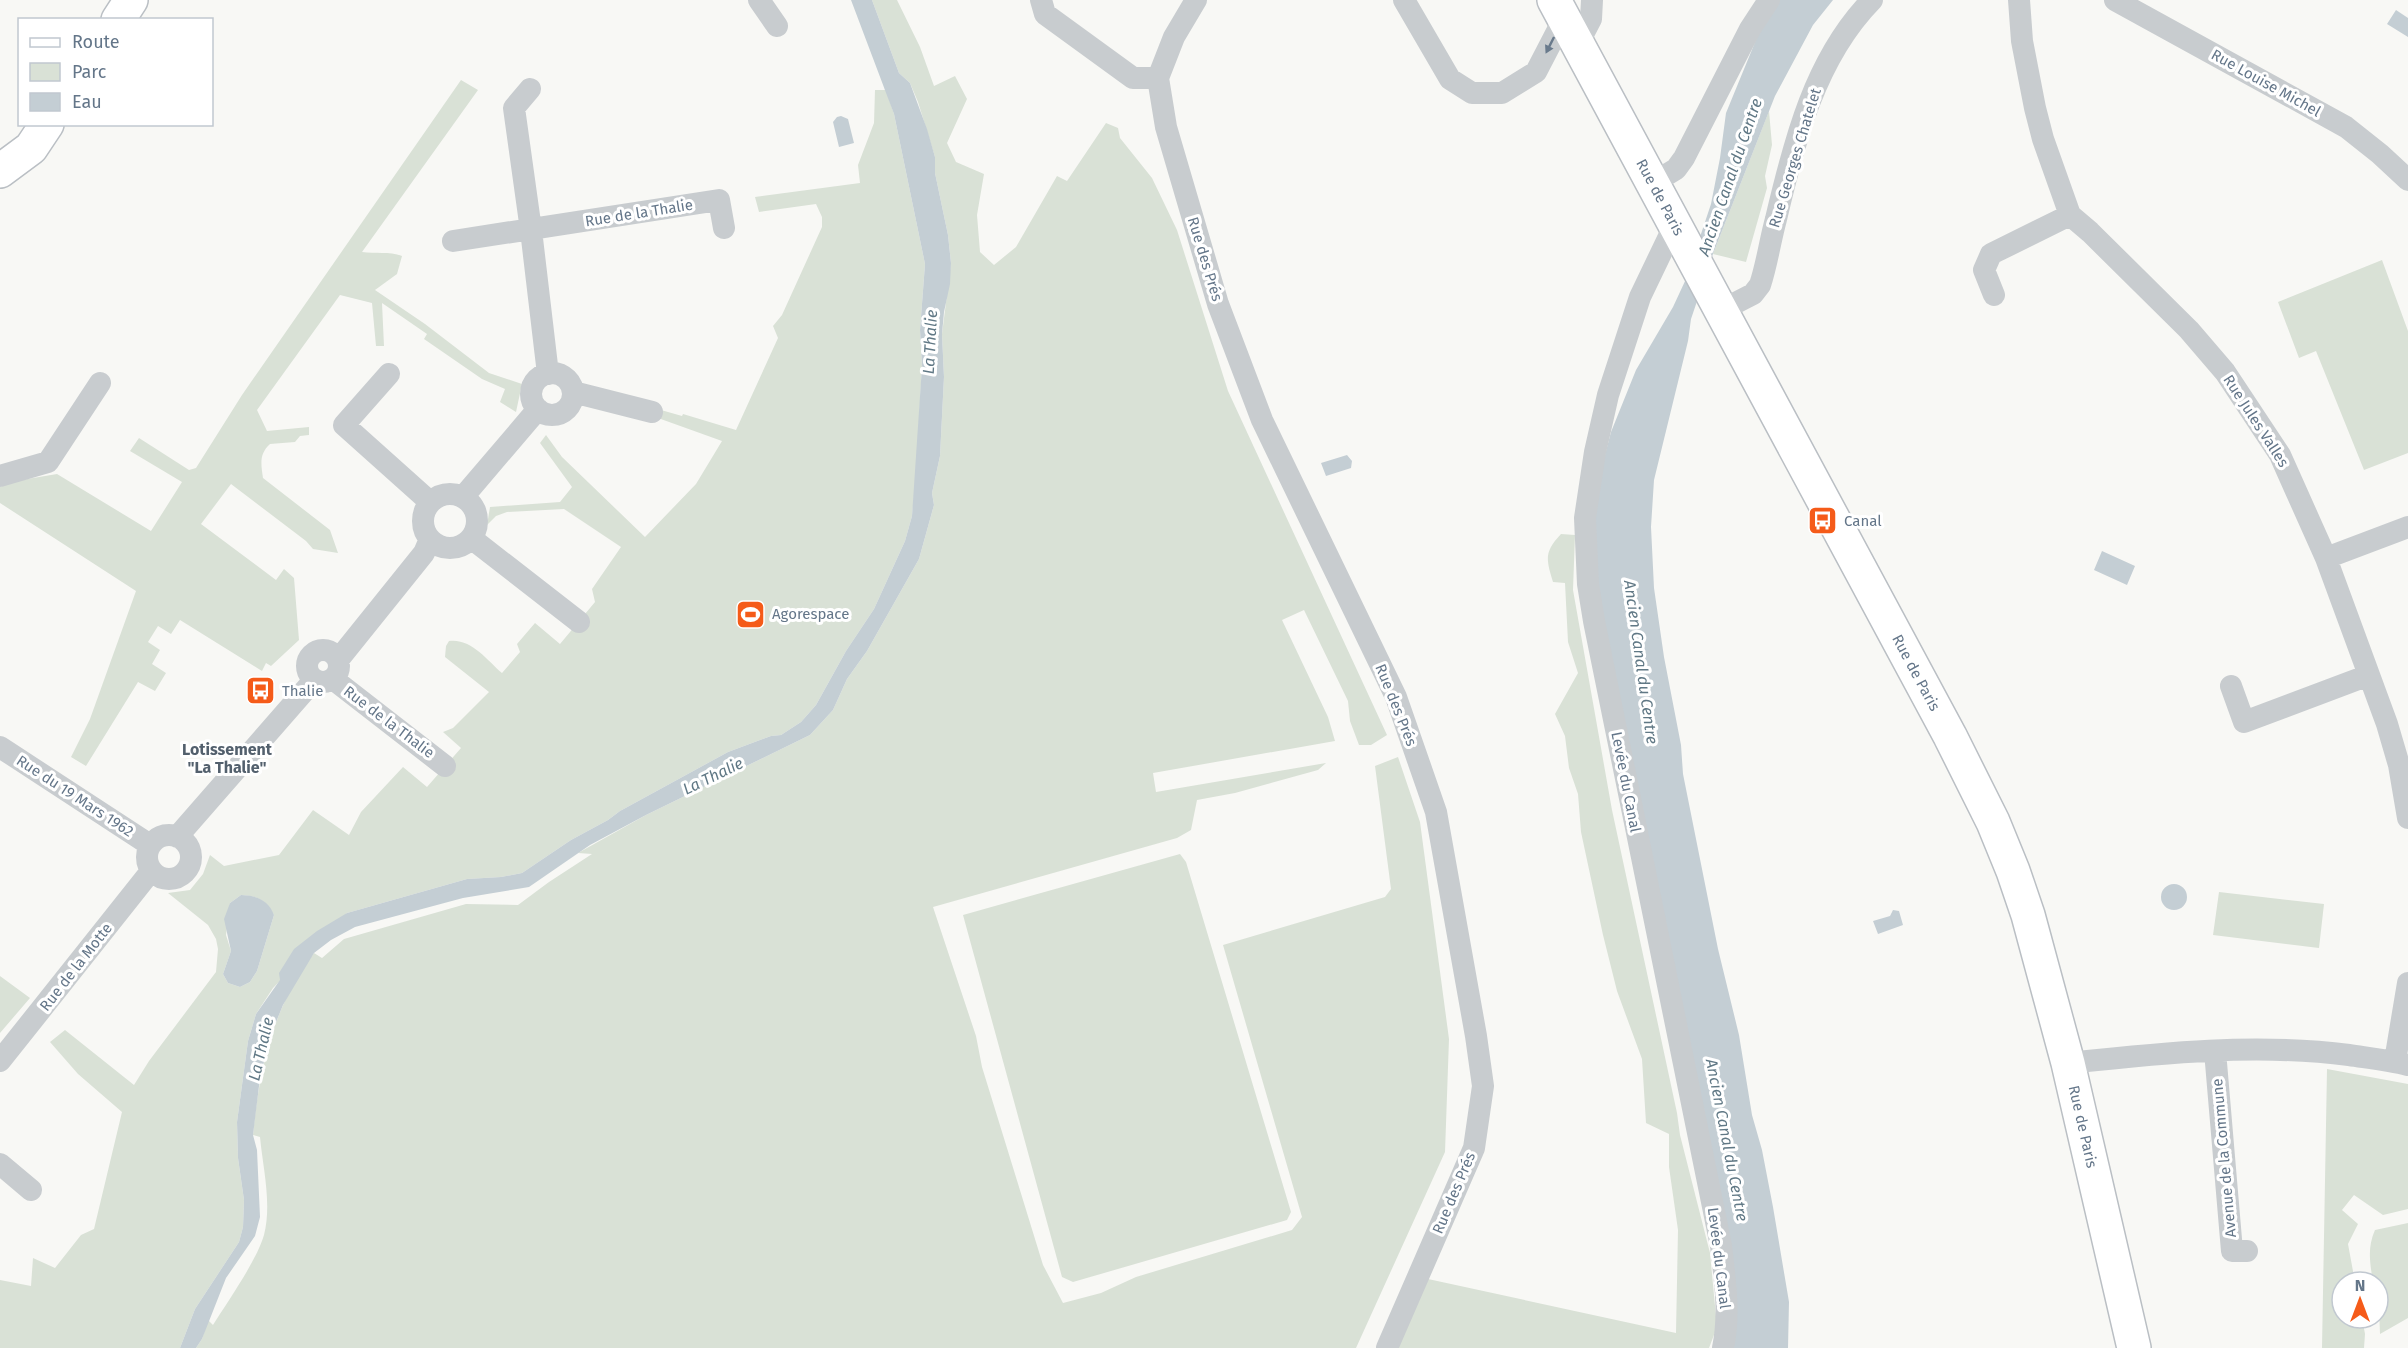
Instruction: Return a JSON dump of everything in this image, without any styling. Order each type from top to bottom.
[{"type":"main road","points":[[119,18],[131,0]]},
{"type":"main road","name":"Rue de Paris","points":[[1565,20],[1950,736],[2013,871],[2028,915],[2068,1063],[2134,1348]]},
{"type":"main road","points":[[0,171],[31,148],[46,126]]},
{"type":"street","points":[[759,0],[777,26]]},
{"type":"street","points":[[1041,0],[1045,14],[1132,78],[1158,78],[1174,37],[1196,0]]},
{"type":"street","points":[[1404,0],[1450,79],[1472,93],[1502,93],[1536,72],[1565,20],[1591,18],[1592,0]]},
{"type":"street","points":[[1653,183],[1676,169],[1684,158],[1750,29],[1769,0]]},
{"type":"street","name":"Rue Georges Chatelet","points":[[1720,307],[1753,294],[1760,285],[1792,158],[1821,72],[1843,32],[1872,0]]},
{"type":"street","name":"Rue Jules Valles","points":[[2019,0],[2022,41],[2035,108],[2043,139],[2070,215],[2189,330],[2225,372],[2258,418],[2280,455],[2326,558],[2369,675],[2398,765],[2408,819]]},
{"type":"street","name":"Rue Louise Michel","points":[[2115,0],[2346,127],[2408,180]]},
{"type":"street","name":"Rue des Prés","points":[[1158,78],[1166,127],[1218,304],[1230,336],[1262,420],[1396,697],[1437,812],[1483,1086],[1474,1148],[1387,1348]]},
{"type":"street","points":[[530,89],[513,108],[531,230],[548,374]]},
{"type":"street","name":"Rue de la Thalie","points":[[453,241],[718,200],[724,228]]},
{"type":"street","points":[[1994,295],[1984,270],[1991,254],[2070,215]]},
{"type":"street","name":"Levée du Canal","points":[[1680,234],[1640,297],[1608,395],[1589,482],[1585,518],[1586,553],[1594,621],[1720,1246],[1727,1295],[1726,1330],[1722,1348]]},
{"type":"street","points":[[389,374],[344,425],[430,502]]},
{"type":"street","points":[[548,374],[561,375],[567,379],[573,392],[567,409],[552,415],[538,409],[532,394],[533,385],[541,376],[548,374]]},
{"type":"street","points":[[0,476],[48,462],[99,383]]},
{"type":"street","points":[[573,392],[652,412]]},
{"type":"street","points":[[463,497],[538,409]]},
{"type":"street","points":[[447,494],[463,497],[474,509],[477,518],[476,530],[471,538],[456,547],[446,548],[430,539],[424,528],[423,518],[430,502],[447,494]]},
{"type":"street","points":[[2326,558],[2408,527]]},
{"type":"street","points":[[471,538],[579,622]]},
{"type":"street","points":[[177,837],[328,673],[424,553],[430,539]]},
{"type":"street","name":"Rue de la Thalie","points":[[328,673],[445,766]]},
{"type":"street","points":[[2231,686],[2244,722],[2369,675]]},
{"type":"street","name":"Rue du 19 Mars 1962","points":[[0,747],[150,845]]},
{"type":"street","points":[[162,836],[177,837],[188,846],[191,861],[189,868],[178,878],[163,879],[151,871],[147,858],[150,845],[162,836]]},
{"type":"street","name":"Rue de la Motte","points":[[0,1061],[151,871]]},
{"type":"street","points":[[2068,1063],[2251,1049],[2316,1051],[2402,1063],[2408,983]]},
{"type":"street","name":"Avenue de la Commune","points":[[2215,1051],[2232,1251],[2247,1251]]},
{"type":"street","points":[[0,1164],[31,1190]]},
{"type":"green space","points":[[872,0],[897,0],[920,47],[934,86],[955,76],[967,99],[947,143],[956,162],[984,174],[977,215],[980,252],[994,265],[1016,247],[1057,176],[1067,181],[1106,123],[1118,128],[1120,138],[1152,178],[1177,230],[1228,391],[1387,735],[1371,745],[1359,745],[1350,721],[1348,701],[1304,610],[1282,620],[1328,717],[1335,741],[1153,773],[1156,792],[1326,763],[1318,770],[1235,793],[1197,800],[1191,830],[1177,838],[933,907],[976,1036],[982,1067],[1043,1265],[1063,1303],[1101,1293],[1136,1277],[1292,1230],[1302,1217],[1223,945],[1385,897],[1391,889],[1375,766],[1398,757],[1420,822],[1449,1039],[1445,1152],[1356,1348],[196,1348],[202,1339],[208,1320],[213,1325],[249,1268],[264,1235],[267,1211],[266,1186],[260,1137],[253,1135],[259,1087],[270,1039],[278,1017],[300,973],[314,953],[322,958],[344,939],[466,904],[518,905],[592,854],[578,853],[646,815],[810,735],[833,710],[847,679],[867,651],[919,559],[934,505],[932,493],[940,456],[944,377],[942,334],[951,263],[948,235],[935,173],[935,157],[918,102],[910,83],[899,73]]},
{"type":"green space","points":[[461,80],[478,90],[362,252],[402,256],[397,274],[375,290],[425,324],[489,373],[522,384],[516,412],[500,402],[505,389],[482,379],[424,339],[427,334],[382,303],[384,346],[376,346],[372,303],[340,295],[257,410],[267,431],[309,427],[309,435],[300,436],[295,442],[270,444],[266,448],[262,460],[263,478],[330,530],[338,553],[313,549],[306,541],[231,484],[201,524],[276,580],[284,569],[294,578],[299,640],[271,666],[266,663],[262,671],[180,620],[171,634],[158,626],[148,642],[160,650],[152,664],[166,673],[155,691],[138,682],[86,766],[71,757],[90,719],[136,591],[0,503],[0,487],[15,481],[57,474],[151,531],[182,482],[130,451],[139,438],[189,470],[196,468],[242,395]]},
{"type":"green space","points":[[875,90],[886,90],[894,114],[925,264],[920,330],[922,366],[916,476],[912,516],[905,541],[874,609],[846,651],[816,705],[801,722],[781,735],[771,736],[728,752],[620,811],[522,873],[467,879],[347,913],[273,988],[256,1014],[248,1041],[237,1122],[238,1158],[244,1200],[243,1227],[239,1242],[195,1309],[180,1348],[0,1348],[0,1280],[31,1286],[33,1258],[55,1268],[81,1235],[94,1229],[122,1112],[78,1074],[50,1042],[65,1030],[134,1085],[149,1061],[216,972],[218,949],[216,939],[208,925],[168,893],[190,890],[203,874],[210,855],[224,866],[279,855],[313,810],[349,835],[361,812],[403,767],[427,787],[461,748],[443,732],[453,728],[489,692],[445,657],[449,641],[471,646],[502,673],[520,652],[517,644],[535,623],[560,644],[595,602],[592,589],[621,547],[564,509],[507,512],[496,516],[487,525],[490,507],[560,502],[572,487],[540,443],[546,435],[562,457],[645,537],[696,484],[722,441],[658,418],[661,410],[682,416],[683,414],[736,430],[778,338],[773,326],[782,315],[822,227],[822,217],[816,204],[759,212],[755,197],[860,183],[858,165],[874,123]],"holes":[[[241,895],[264,903],[274,915],[257,971],[250,982],[240,987],[228,983],[223,974],[231,951],[226,935],[230,903]]]},
{"type":"green space","points":[[1769,111],[1772,145],[1765,176],[1767,188],[1746,262],[1713,254]]},
{"type":"green space","points":[[2382,260],[2408,331],[2408,453],[2364,470],[2316,351],[2299,358],[2278,302]]},
{"type":"green space","points":[[1561,534],[1575,535],[1573,590],[1612,810],[1680,1135],[1710,1253],[1717,1327],[1709,1348],[1397,1348],[1428,1279],[1676,1333],[1678,1230],[1669,1167],[1669,1134],[1646,1123],[1642,1059],[1617,991],[1581,832],[1578,794],[1569,768],[1565,736],[1555,714],[1578,673],[1568,642],[1565,583],[1553,582],[1548,561],[1549,551]]},
{"type":"green space","points":[[1180,854],[1186,862],[1291,1212],[1287,1220],[1073,1282],[1062,1277],[963,915]]},
{"type":"green space","points":[[2219,892],[2324,904],[2319,948],[2213,935]]},
{"type":"green space","points":[[0,976],[30,998],[0,1033]]},
{"type":"green space","points":[[2327,1069],[2408,1084],[2408,1209],[2383,1215],[2354,1195],[2342,1210],[2358,1224],[2348,1244],[2353,1270],[2330,1270],[2330,1330],[2364,1330],[2364,1348],[2322,1348]]},
{"type":"green space","points":[[2408,1223],[2408,1318],[2390,1328],[2390,1270],[2371,1270],[2370,1249],[2375,1230]]},
{"type":"water","name":"La Thalie","points":[[851,0],[872,0],[899,73],[910,83],[935,157],[935,173],[948,235],[951,263],[942,334],[944,377],[940,456],[932,493],[934,505],[919,559],[867,651],[847,679],[833,710],[810,735],[590,845],[529,887],[463,898],[355,927],[331,940],[314,953],[283,1005],[270,1037],[260,1078],[253,1135],[257,1150],[260,1217],[255,1236],[226,1278],[202,1339],[196,1348],[180,1348],[195,1309],[239,1242],[243,1227],[244,1200],[238,1158],[237,1122],[248,1041],[256,1014],[280,980],[279,973],[294,949],[317,931],[347,913],[467,879],[522,873],[620,811],[728,752],[771,736],[781,735],[801,722],[816,705],[846,651],[874,609],[905,541],[912,516],[922,366],[920,330],[925,264],[894,114]]},
{"type":"water","name":"Ancien Canal du Centre","points":[[1778,0],[1833,0],[1813,25],[1775,96],[1713,254],[1691,319],[1688,341],[1654,480],[1651,527],[1654,588],[1664,657],[1681,745],[1683,774],[1718,949],[1739,1035],[1752,1115],[1762,1150],[1789,1302],[1788,1348],[1732,1348],[1592,558],[1597,485],[1611,432],[1636,370],[1673,307],[1686,279],[1711,204],[1726,113],[1758,35]]},
{"type":"water","points":[[2396,10],[2408,18],[2408,37],[2387,24]]},
{"type":"water","points":[[841,116],[848,119],[854,143],[839,147],[833,122]]},
{"type":"water","points":[[1347,455],[1352,461],[1351,468],[1326,476],[1321,463]]},
{"type":"water","points":[[2102,551],[2135,566],[2127,585],[2094,570]]},
{"type":"water","points":[[2174,884],[2184,887],[2187,897],[2184,907],[2174,910],[2164,907],[2161,897],[2164,887]]},
{"type":"water","points":[[241,895],[261,899],[274,915],[257,971],[250,982],[240,987],[228,983],[223,974],[231,951],[224,919],[230,903]]},
{"type":"water","points":[[1893,910],[1899,911],[1903,925],[1878,934],[1873,921],[1890,916]]},
{"type":"place","name":"Canal","points":[[1823,521]]},
{"type":"place","name":"Agorespace","points":[[751,614]]},
{"type":"place","name":"Thalie","points":[[261,691]]},
{"type":"district","name":"Lotissement \"La Thalie\"","points":[[227,758]]}]
